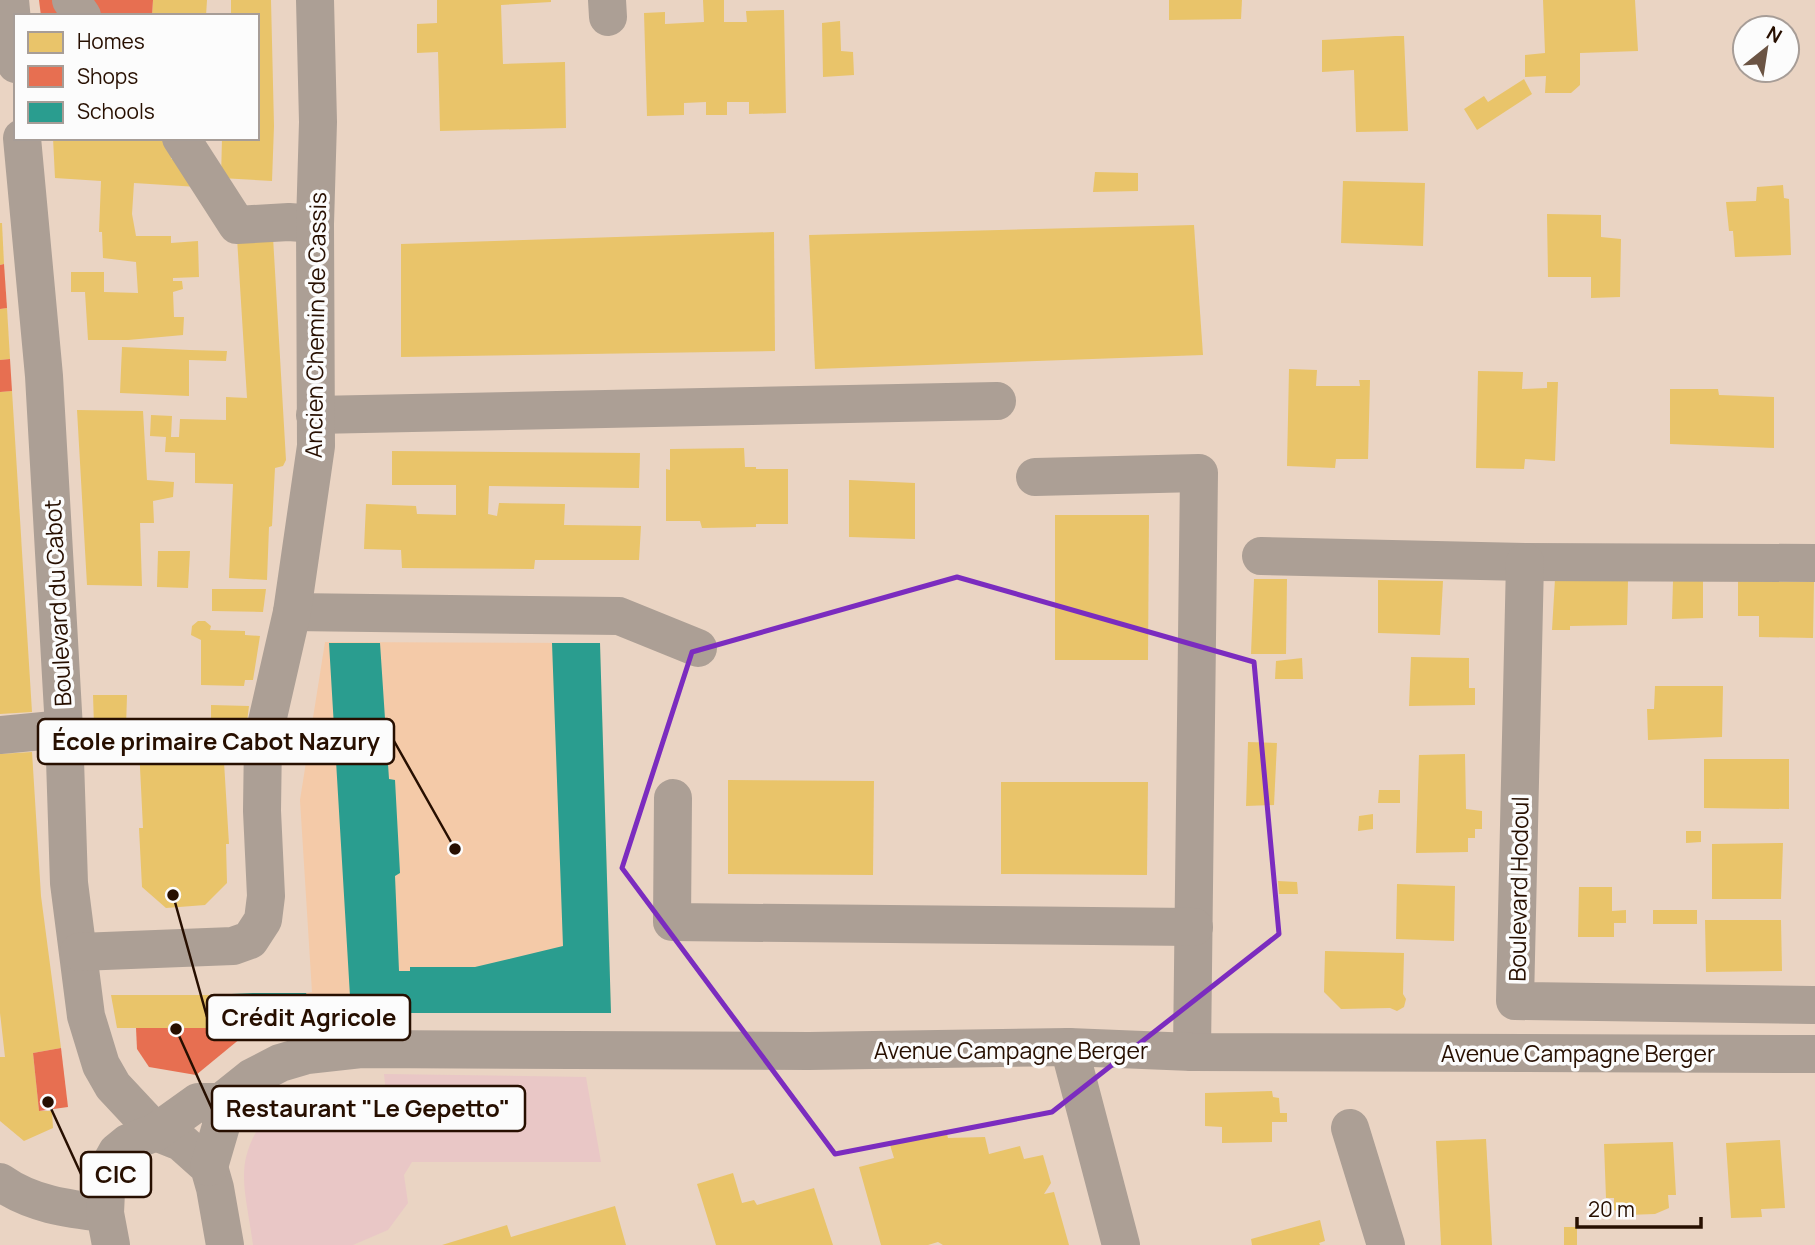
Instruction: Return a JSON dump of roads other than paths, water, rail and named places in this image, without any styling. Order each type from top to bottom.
[{"type":"street","points":[[10,0],[14,43]]},
{"type":"street","name":"Ancien Chemin de Cassis","points":[[79,952],[233,946],[250,940],[263,920],[266,896],[262,811],[263,739],[292,612],[316,446],[315,224],[318,122],[315,0]]},
{"type":"street","name":"Boulevard du Cabot","points":[[22,140],[44,376],[64,729],[69,883],[86,1016],[101,1065],[113,1086],[156,1132]]},
{"type":"street","points":[[182,140],[237,225],[289,222],[315,224]]},
{"type":"street","points":[[315,415],[998,401]]},
{"type":"street","points":[[1035,477],[1199,473],[1192,1052]]},
{"type":"street","points":[[1261,556],[1525,562],[1815,564]]},
{"type":"street","name":"Boulevard Hodoul","points":[[1525,562],[1515,1001],[1814,998]]},
{"type":"street","points":[[292,612],[619,616],[698,648]]},
{"type":"street","points":[[0,735],[64,729]]},
{"type":"street","points":[[673,798],[672,922],[1194,927]]},
{"type":"street","points":[[1811,1054],[1814,998]]},
{"type":"street","points":[[1069,1047],[1121,1245]]},
{"type":"street","name":"Avenue Campagne Berger","points":[[117,1152],[128,1143],[156,1132],[198,1102],[221,1102],[251,1078],[281,1063],[307,1055],[361,1049],[809,1051],[1069,1047],[1192,1052],[1811,1054]]},
{"type":"street","name":"Boulevard du Cabot","points":[[101,1065],[99,1096],[109,1136],[117,1152]]},
{"type":"street","points":[[209,1167],[222,1126],[221,1102]]},
{"type":"street","points":[[1350,1128],[1387,1245]]},
{"type":"street","points":[[156,1132],[181,1142],[209,1167],[225,1245]]},
{"type":"street","points":[[0,1182],[28,1199],[58,1206],[108,1229],[107,1170],[117,1152]]},
{"type":"place","name":"École primaire Cabot Nazury","points":[[455,849]]},
{"type":"place","name":"Crédit Agricole","points":[[173,895]]},
{"type":"place","name":"Restaurant \"Le Gepetto\"","points":[[176,1029]]},
{"type":"place","name":"CIC","points":[[48,1102]]}]
